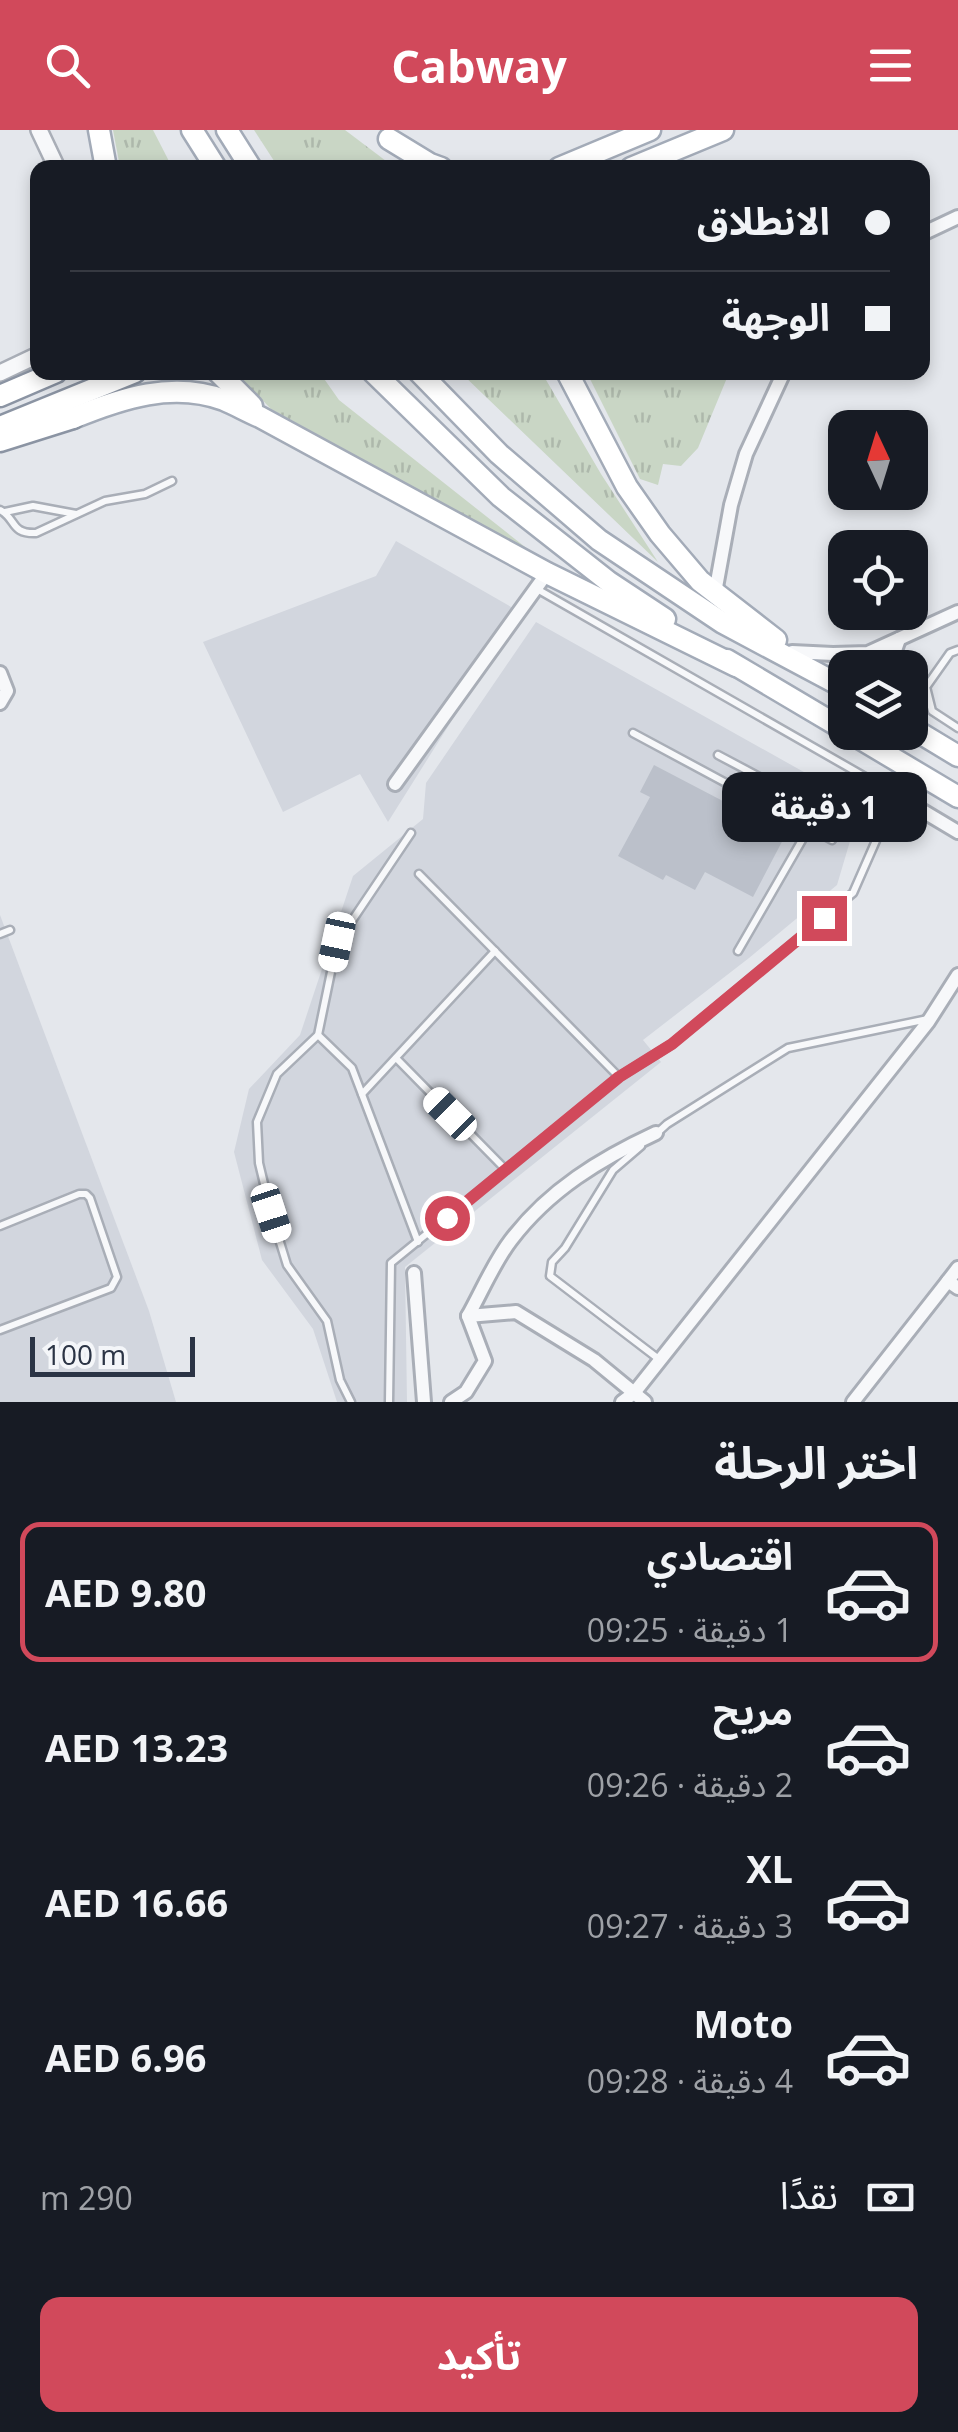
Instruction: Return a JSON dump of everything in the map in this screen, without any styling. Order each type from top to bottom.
[{"type":"main road","points":[[99,130],[105,160]]},
{"type":"main road","points":[[192,130],[211,160]]},
{"type":"main road","points":[[227,130],[246,160]]},
{"type":"main road","points":[[576,160],[650,130]]},
{"type":"main road","points":[[650,160],[723,130]]},
{"type":"main road","points":[[382,134],[409,160]]},
{"type":"main road","points":[[382,134],[424,160]]},
{"type":"main road","points":[[0,386],[30,378]]},
{"type":"main road","points":[[0,396],[35,380]]},
{"type":"main road","points":[[0,427],[115,380]]},
{"type":"main road","points":[[224,380],[275,425]]},
{"type":"main road","points":[[382,380],[501,497],[609,582],[736,666],[828,720]]},
{"type":"main road","points":[[427,380],[499,454],[598,540],[723,624],[828,678]]},
{"type":"main road","points":[[571,380],[627,487],[660,534],[700,581],[817,671]]},
{"type":"main road","points":[[0,442],[155,392],[176,390],[222,399],[275,425],[542,580],[736,666]]},
{"type":"main road","points":[[928,738],[958,756]]},
{"type":"main road","points":[[878,750],[958,797]]},
{"type":"street","points":[[40,130],[53,160]]},
{"type":"street","points":[[930,230],[958,217]]},
{"type":"street","points":[[0,372],[30,359]]},
{"type":"street","points":[[715,593],[731,505],[746,454],[780,380]]},
{"type":"street","points":[[0,450],[73,418]]},
{"type":"street","points":[[394,784],[542,580]]},
{"type":"street","points":[[792,652],[868,652],[958,612]]},
{"type":"street","points":[[895,650],[899,639]]},
{"type":"street","points":[[0,673],[7,691],[0,703]]},
{"type":"street","points":[[896,795],[958,832]]},
{"type":"street","points":[[468,1316],[516,1312],[594,1360],[634,1399],[660,1360],[930,1019],[958,974]]},
{"type":"street","points":[[451,1402],[466,1392],[485,1361],[468,1316],[510,1240],[558,1190],[608,1155],[656,1134]]},
{"type":"street","points":[[853,1402],[953,1285],[958,1268]]},
{"type":"street","points":[[414,1273],[424,1402]]},
{"type":"lane","points":[[76,514],[33,506],[2,512],[17,530],[36,532],[106,501],[145,494],[172,481]]},
{"type":"lane","points":[[542,580],[896,795]]},
{"type":"lane","points":[[958,650],[950,654],[926,687],[932,711],[958,728]]},
{"type":"lane","points":[[634,734],[832,840]]},
{"type":"lane","points":[[718,755],[822,812],[822,820],[738,952]]},
{"type":"lane","points":[[389,1402],[391,1263],[619,1077],[672,1044],[853,894],[905,767]]},
{"type":"lane","points":[[351,1402],[340,1380],[327,1321],[288,1265],[259,1163],[257,1122],[276,1074],[318,1035],[337,942],[412,833]]},
{"type":"lane","points":[[418,874],[619,1077]]},
{"type":"lane","points":[[0,934],[10,930]]},
{"type":"lane","points":[[362,1094],[495,951]]},
{"type":"lane","points":[[660,1360],[550,1276],[552,1262],[613,1170],[667,1124],[788,1048],[930,1019]]},
{"type":"lane","points":[[318,1035],[352,1068],[418,1242]]},
{"type":"lane","points":[[396,1058],[506,1169]]},
{"type":"lane","points":[[0,1226],[86,1194],[117,1277],[111,1288],[0,1330]]},
{"type":"shaded area","points":[[396,541],[520,612],[388,822],[360,774],[283,812],[203,642],[376,576]]},
{"type":"shaded area","points":[[536,622],[861,804],[837,885],[643,1040],[661,1062],[405,1267],[407,1402],[337,1402],[313,1329],[262,1260],[234,1152],[249,1089],[300,1035],[353,876],[423,819],[426,783]]},
{"type":"shaded area","points":[[0,915],[149,1311],[176,1402],[0,1402]]},
{"type":"green space","points":[[113,130],[153,130],[168,160],[119,160]]},
{"type":"green space","points":[[254,130],[345,130],[385,160],[273,160]]},
{"type":"green space","points":[[243,380],[325,380],[339,400],[534,554],[271,409]]},
{"type":"green space","points":[[468,380],[546,380],[658,562]]},
{"type":"green space","points":[[590,380],[726,380],[698,448],[681,466],[663,464],[658,485],[640,479]]},
{"type":"building","points":[[654,765],[786,834],[753,897],[705,872],[695,890],[666,875],[663,880],[618,856],[650,797],[640,792]]},
{"type":"route","points":[[447,1218],[619,1077],[672,1044],[824,918]]}]
